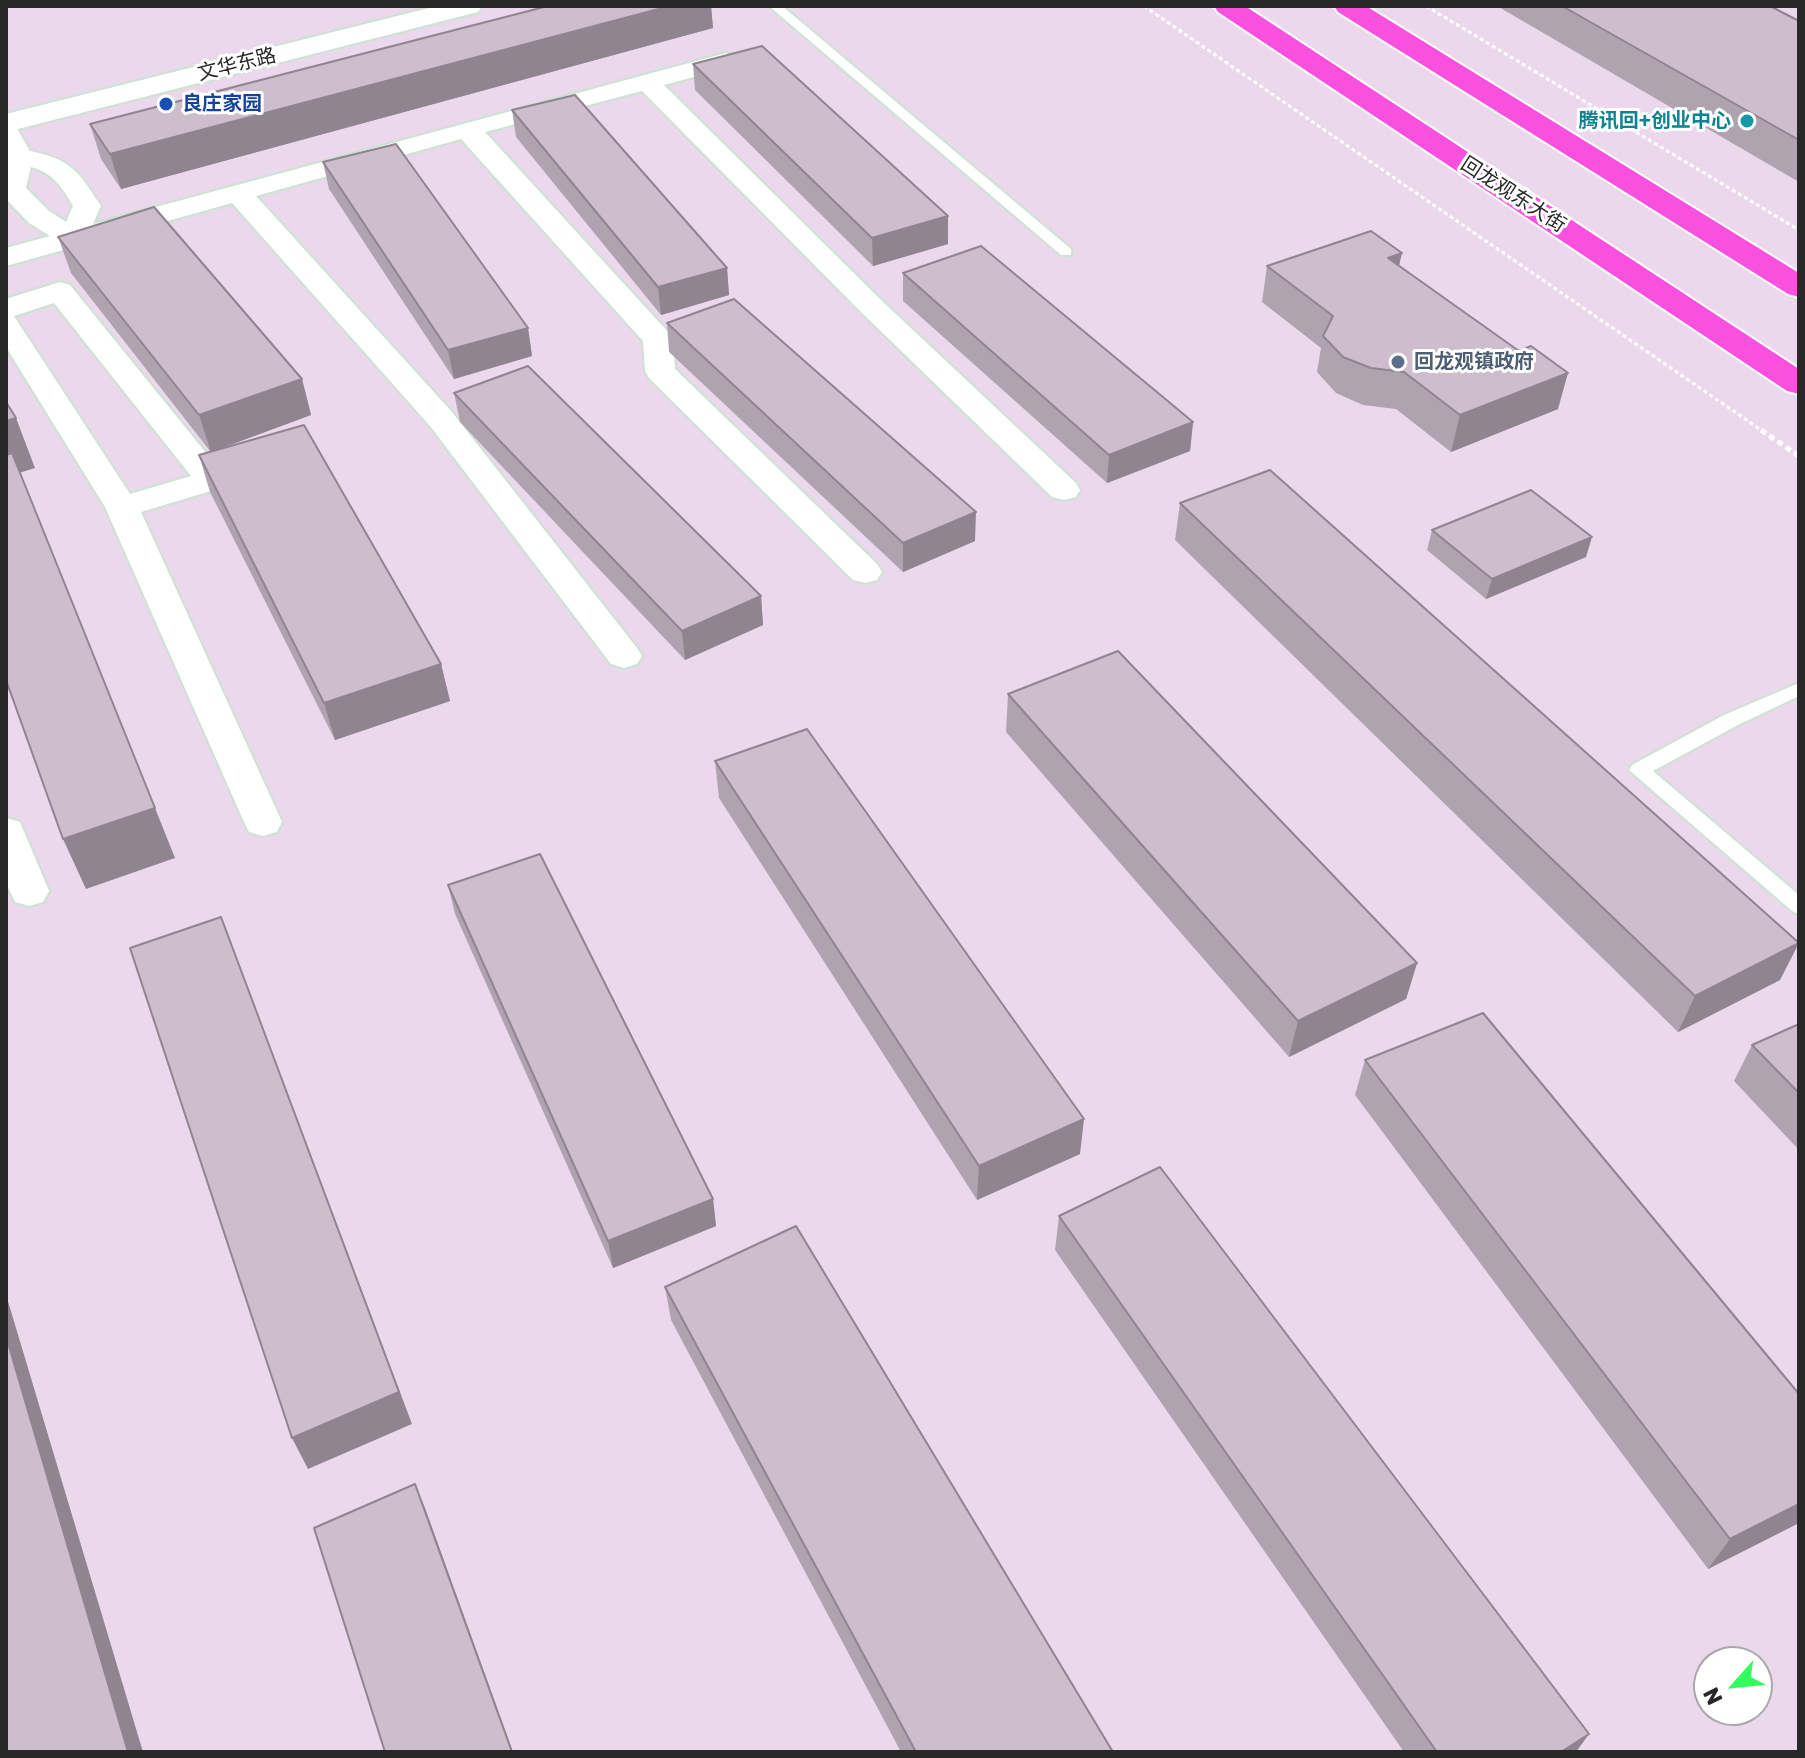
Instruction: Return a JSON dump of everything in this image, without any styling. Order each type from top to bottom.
[{"type":"main road","name":"回龙观东大街","points":[[1227,6],[1799,384]]},
{"type":"main road","points":[[1347,6],[1799,287]]},
{"type":"street","name":"文华东路","points":[[6,123],[469,6]]},
{"type":"street","points":[[6,257],[467,129],[726,61]]},
{"type":"street","points":[[647,82],[871,306],[1064,490]]},
{"type":"street","points":[[467,129],[658,339],[660,371],[865,572]]},
{"type":"street","points":[[6,131],[20,157],[12,189],[39,217],[73,238]]},
{"type":"street","points":[[20,157],[54,163],[68,176],[87,206],[73,238]]},
{"type":"street","points":[[238,193],[441,419],[624,656]]},
{"type":"street","points":[[6,309],[60,291],[212,480],[122,507]]},
{"type":"street","points":[[6,323],[122,507],[263,822]]},
{"type":"street","points":[[6,832],[29,891]]},
{"type":"lane","points":[[775,6],[1066,252]]},
{"type":"lane","points":[[1799,689],[1731,720],[1639,770],[1799,906]]},
{"type":"path","points":[[1144,6],[1799,456]]},
{"type":"path","points":[[1426,6],[1799,230]]},
{"type":"building","points":[[548,6],[670,6],[110,154],[90,124]]},
{"type":"building","points":[[1562,6],[1770,6],[1799,21],[1799,140]]},
{"type":"building","points":[[762,46],[948,216],[872,238],[693,64]]},
{"type":"building","points":[[575,95],[727,268],[658,287],[512,110]]},
{"type":"building","points":[[396,144],[528,328],[448,350],[323,162]]},
{"type":"building","points":[[154,207],[302,379],[199,415],[58,237]]},
{"type":"building","points":[[1371,231],[1402,253],[1388,258],[1519,351],[1531,346],[1568,373],[1460,415],[1404,372],[1371,368],[1343,357],[1323,336],[1333,316],[1267,266]]},
{"type":"building","points":[[981,246],[1193,422],[1109,455],[903,273]]},
{"type":"building","points":[[734,299],[976,512],[903,543],[667,323]]},
{"type":"building","points":[[528,366],[761,596],[682,631],[454,393]]},
{"type":"building","points":[[6,402],[16,418],[6,421]]},
{"type":"building","points":[[304,425],[441,664],[324,703],[199,455]]},
{"type":"building","points":[[12,453],[155,808],[63,839],[6,680],[6,455]]},
{"type":"building","points":[[1270,470],[1799,943],[1695,996],[1180,503]]},
{"type":"building","points":[[1531,490],[1592,537],[1492,579],[1432,530]]},
{"type":"building","points":[[1118,651],[1417,963],[1298,1021],[1008,694]]},
{"type":"building","points":[[807,729],[1084,1119],[979,1166],[715,761]]},
{"type":"building","points":[[540,854],[713,1199],[608,1241],[448,885]]},
{"type":"building","points":[[221,917],[399,1392],[292,1438],[130,948]]},
{"type":"building","points":[[1483,1013],[1799,1394],[1799,1504],[1730,1539],[1365,1060]]},
{"type":"building","points":[[1799,1024],[1799,1093],[1752,1045]]},
{"type":"building","points":[[1160,1167],[1589,1734],[1561,1752],[1437,1752],[1059,1216]]},
{"type":"building","points":[[796,1226],[1113,1752],[916,1752],[665,1287]]},
{"type":"building","points":[[6,1336],[128,1752],[6,1752]]},
{"type":"building","points":[[415,1484],[512,1752],[385,1752],[314,1528]]},
{"type":"place","name":"良庄家园","points":[[166,104]]},
{"type":"place","name":"腾讯回+创业中心","points":[[1747,121]]},
{"type":"place","name":"回龙观镇政府","points":[[1398,362]]}]
